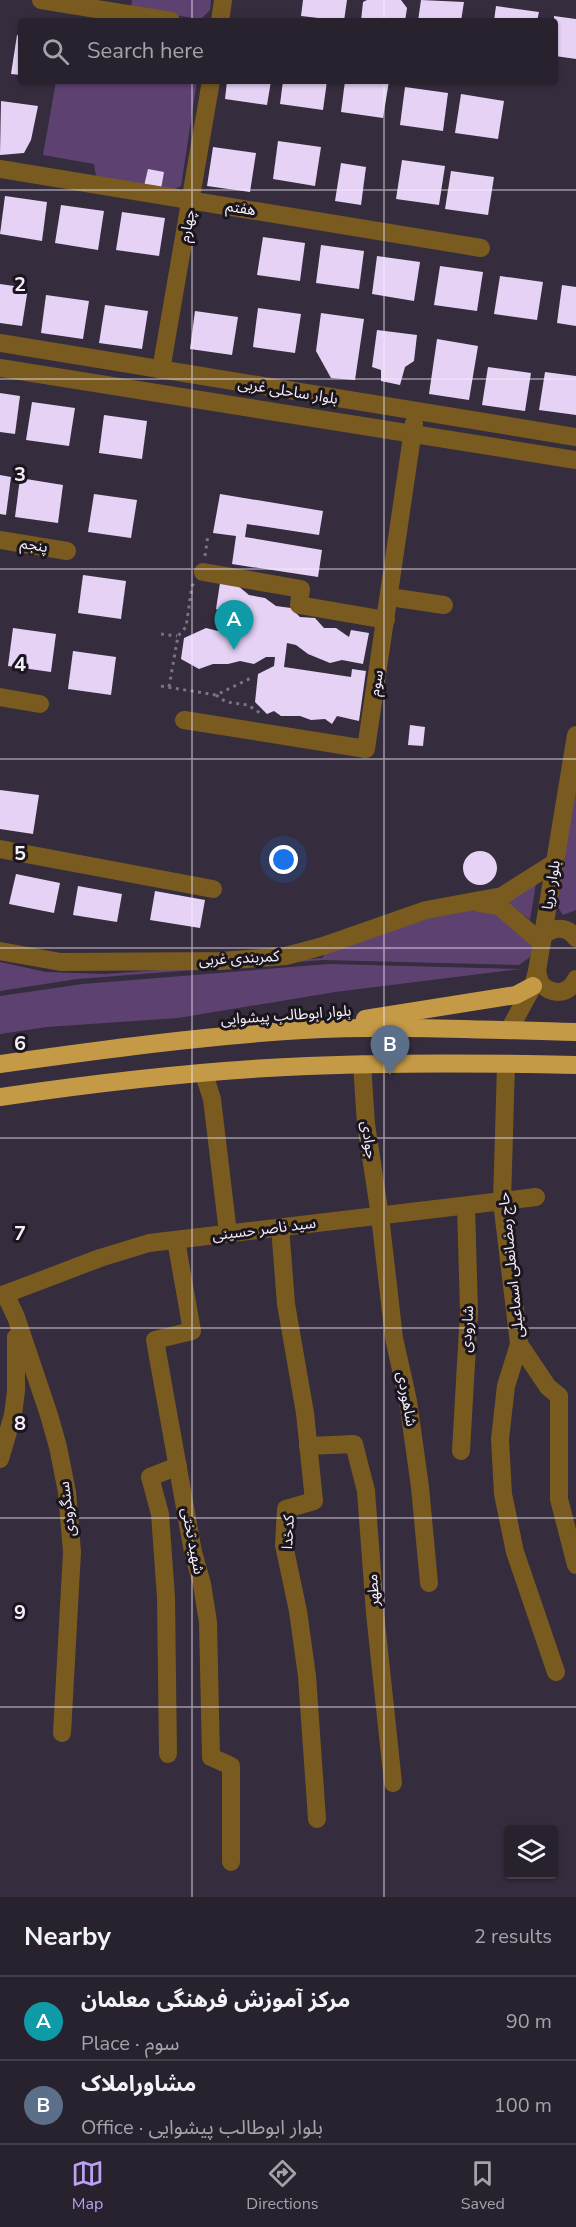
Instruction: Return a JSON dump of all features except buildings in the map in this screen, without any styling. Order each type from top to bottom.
[{"type":"highway","points":[[294,1031],[516,995],[535,979]]},
{"type":"highway","name":"بلوار ابوطالب پیشوایی","points":[[0,1064],[82,1052],[294,1031],[371,1028],[576,1032]]},
{"type":"highway","points":[[0,1097],[86,1084],[305,1066],[576,1065]]},
{"type":"street","points":[[41,0],[152,18]]},
{"type":"street","points":[[221,18],[224,0]]},
{"type":"street","name":"چهارم","points":[[161,370],[211,84]]},
{"type":"street","name":"هفتم","points":[[0,169],[481,248]]},
{"type":"street","name":"بلوار ساحلی غربی","points":[[0,343],[576,437]]},
{"type":"street","name":"بلوار ساحلی غربی","points":[[0,368],[576,460]]},
{"type":"street","name":"سوم","points":[[184,720],[366,749],[416,411]]},
{"type":"street","name":"پنجم","points":[[0,540],[68,551]]},
{"type":"street","points":[[203,572],[302,589],[299,605],[386,620]]},
{"type":"street","points":[[390,597],[444,605]]},
{"type":"street","points":[[0,697],[40,704]]},
{"type":"street","name":"بلوار دریا","points":[[509,1030],[535,979],[576,735]]},
{"type":"street","points":[[0,849],[213,889]]},
{"type":"street","name":"کمربندی غربی","points":[[0,951],[61,962],[220,961],[286,956],[323,946],[426,910],[502,896],[554,863]]},
{"type":"street","points":[[472,902],[499,906],[542,939],[553,929],[559,928],[572,933],[576,938]]},
{"type":"street","points":[[535,979],[551,991],[565,991],[576,979]]},
{"type":"street","name":"جوادی","points":[[362,1064],[366,1124],[380,1216]]},
{"type":"street","name":"حاج رمضانعلی اسماعیلی","points":[[506,1064],[502,1202],[519,1344],[506,1386],[500,1439],[503,1494],[515,1552],[556,1672]]},
{"type":"street","points":[[204,1074],[212,1099],[228,1233]]},
{"type":"street","name":"سید ناصر حسینی","points":[[3,1295],[100,1258],[149,1243],[536,1197]]},
{"type":"street","name":"شارودی","points":[[461,1451],[469,1311],[466,1207]]},
{"type":"street","name":"شاهوردی","points":[[380,1216],[394,1338],[408,1401],[420,1487],[429,1583]]},
{"type":"street","name":"کدخدا","points":[[280,1227],[286,1304],[305,1413],[314,1501],[286,1509],[284,1545],[298,1611],[307,1676],[318,1819]]},
{"type":"street","name":"شهید تختی","points":[[176,1239],[192,1331],[155,1340],[208,1622],[211,1757],[231,1766],[231,1862]]},
{"type":"street","name":"سنگرودی","points":[[3,1295],[16,1317],[58,1447],[67,1492],[72,1552],[62,1733]]},
{"type":"street","points":[[0,1459],[13,1415],[16,1391],[16,1317]]},
{"type":"street","points":[[519,1344],[548,1387],[559,1396],[559,1499],[576,1564]]},
{"type":"street","name":"مطهر","points":[[308,1446],[354,1444],[366,1491],[375,1613],[393,1783]]},
{"type":"street","points":[[168,1754],[166,1596],[160,1514],[150,1477],[178,1466]]},
{"type":"path","points":[[169,687],[178,636],[186,627],[192,586],[203,572],[208,535]]},
{"type":"path","points":[[161,634],[178,636]]},
{"type":"path","points":[[216,695],[251,678]]},
{"type":"path","points":[[161,686],[216,695],[226,702],[248,705],[264,716]]},
{"type":"shaded area","points":[[132,0],[211,0],[210,10],[202,18],[131,9]]},
{"type":"shaded area","points":[[55,84],[197,84],[181,186],[171,191],[96,176],[94,164],[43,155]]},
{"type":"shaded area","points":[[576,779],[576,910],[563,915],[557,906]]},
{"type":"shaded area","points":[[536,883],[530,920],[506,901]]},
{"type":"shaded area","points":[[470,909],[497,911],[533,942],[530,957],[519,965],[323,960],[77,979],[0,991],[0,962],[46,972],[105,974],[322,958],[332,947],[425,916]]},
{"type":"shaded area","points":[[329,964],[521,969],[335,992],[178,1018],[47,1027],[0,1034],[0,996],[83,984]]},
{"type":"place","name":"مرکز آموزش فرهنگی معلمان","points":[[234,650]]},
{"type":"place","name":"مشاوراملاک","points":[[390,1075]]}]
